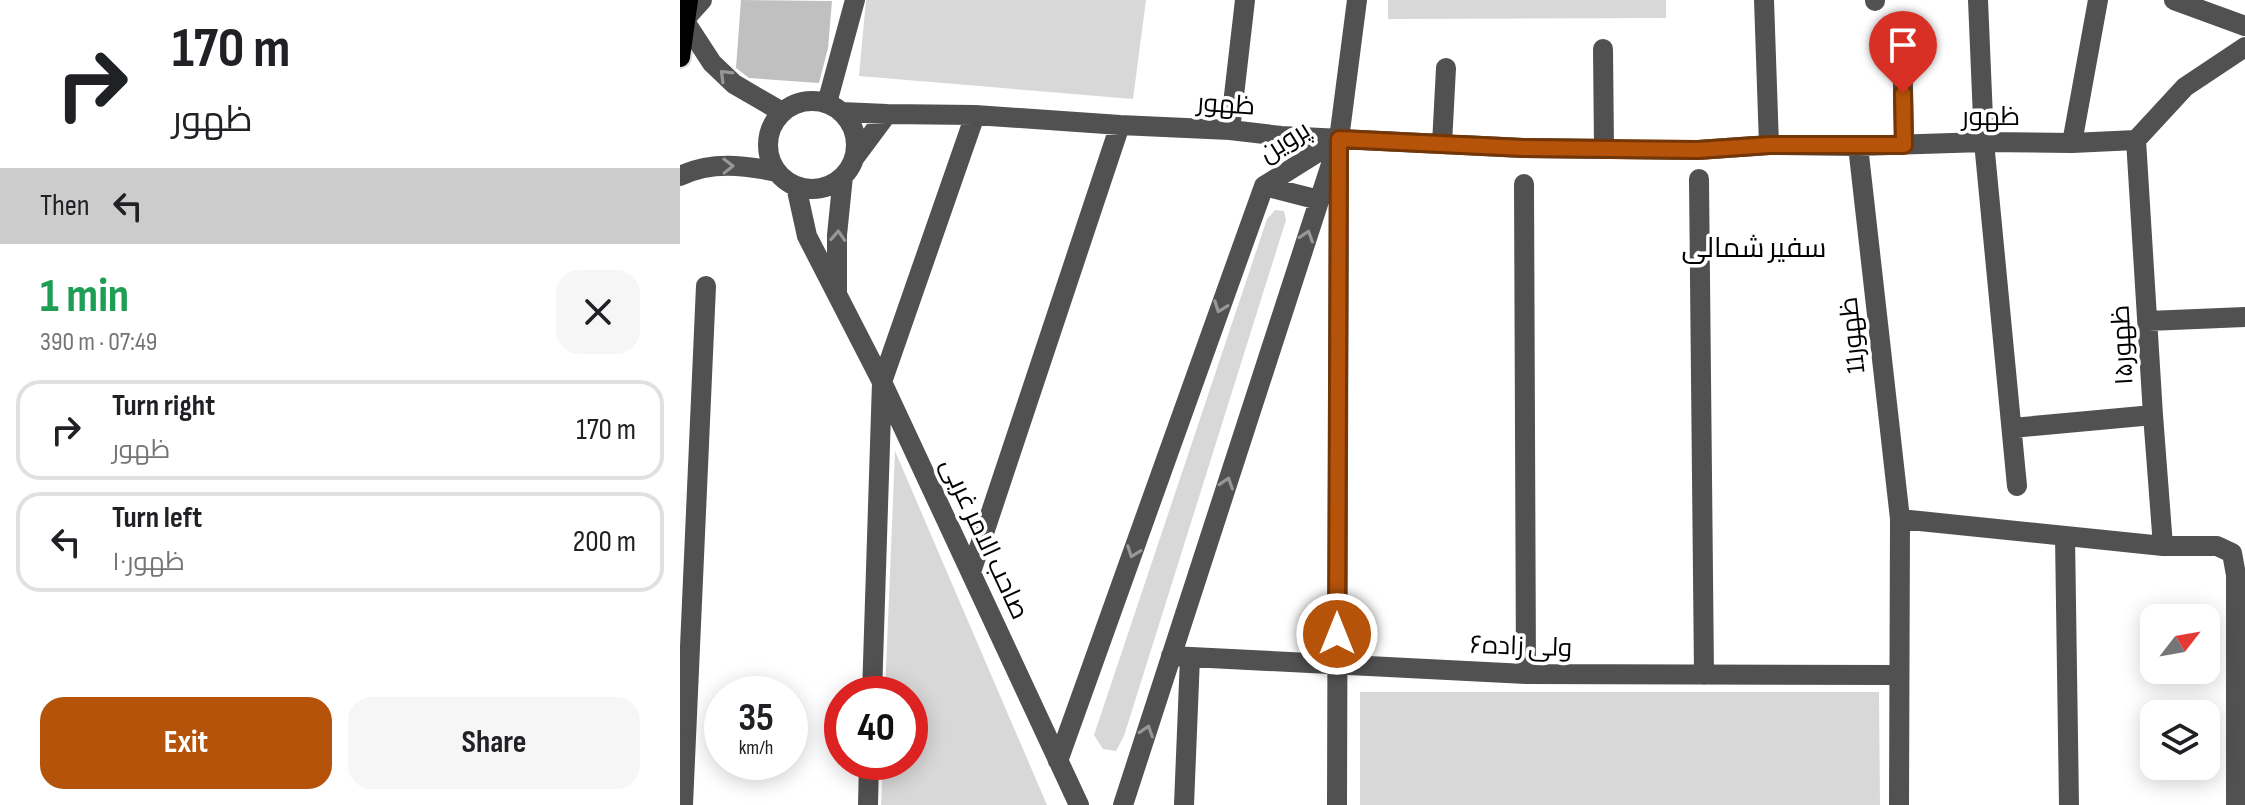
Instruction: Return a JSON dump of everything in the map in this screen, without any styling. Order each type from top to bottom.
[{"type":"main road","points":[[680,57],[686,10]]},
{"type":"street","points":[[702,0],[686,10],[712,63],[734,84],[782,112]]},
{"type":"street","points":[[834,108],[855,0]]},
{"type":"street","points":[[1230,130],[1245,0]]},
{"type":"street","points":[[1337,805],[1339,139],[1357,0]]},
{"type":"street","points":[[1764,0],[1769,145]]},
{"type":"street","points":[[1978,0],[1984,142],[2017,486]]},
{"type":"street","points":[[2072,143],[2098,0]]},
{"type":"street","points":[[2183,1],[2245,26]]},
{"type":"street","points":[[1902,29],[1904,145]]},
{"type":"street","points":[[2136,140],[2185,87],[2245,47]]},
{"type":"street","points":[[1603,49],[1604,148]]},
{"type":"street","points":[[1442,144],[1446,68]]},
{"type":"street","points":[[777,172],[770,158],[768,141],[773,125],[782,112],[796,104],[812,101],[834,108],[851,124],[856,140],[855,157]]},
{"type":"street","name":"ظهور","points":[[834,108],[887,114],[975,115],[1523,148],[1698,150],[1769,145],[2136,140]]},
{"type":"street","points":[[680,176],[705,166],[746,166],[777,172],[796,186],[821,188],[843,176],[887,114]]},
{"type":"street","points":[[873,676],[882,382],[975,115]]},
{"type":"street","points":[[971,572],[1120,125]]},
{"type":"street","name":"پروین","points":[[1058,761],[1264,186],[1339,139]]},
{"type":"street","name":"پروین","points":[[1123,805],[1180,657],[1339,139]]},
{"type":"street","name":"ظهور۱۵","points":[[2136,140],[2163,546]]},
{"type":"street","name":"11ظهور","points":[[1858,146],[1900,519],[1899,805]]},
{"type":"street","points":[[837,296],[837,235],[843,176]]},
{"type":"street","points":[[1699,179],[1704,675]]},
{"type":"street","points":[[1524,184],[1526,674]]},
{"type":"street","name":"صاحب الامر غربی","points":[[796,186],[807,236],[882,382],[1079,805]]},
{"type":"street","points":[[1264,186],[1319,200]]},
{"type":"street","points":[[683,805],[687,548],[706,286]]},
{"type":"street","points":[[2148,321],[2245,317]]},
{"type":"street","points":[[2012,428],[2153,415]]},
{"type":"street","points":[[1900,519],[2163,546],[2217,546],[2232,553],[2236,575],[2240,757],[2236,805]]},
{"type":"street","points":[[2065,536],[2069,805]]},
{"type":"street","points":[[1180,657],[1184,805]]},
{"type":"street","name":"ولی زاده۶","points":[[1180,657],[1526,674],[1899,675]]},
{"type":"street","points":[[868,805],[869,780]]},
{"type":"shaded area","points":[[866,0],[1146,0],[1133,99],[859,76]]},
{"type":"shaded area","points":[[1388,0],[1666,0],[1666,18],[1388,19]]},
{"type":"shaded area","points":[[1275,210],[1284,211],[1286,220],[1124,736],[1116,751],[1103,749],[1094,735],[1267,219]]},
{"type":"shaded area","points":[[895,451],[1047,805],[881,805],[882,780],[928,780],[928,676],[886,676]]},
{"type":"shaded area","points":[[1360,692],[1879,692],[1880,805],[1360,805]]},
{"type":"building","points":[[741,0],[832,1],[828,48],[819,83],[749,78],[736,68]]},
{"type":"district","name":"سفیر شمالی","points":[[1754,248]]},
{"type":"route","points":[[1337,634],[1339,139],[1523,148],[1698,150],[1769,145],[1904,145],[1903,93]]}]
